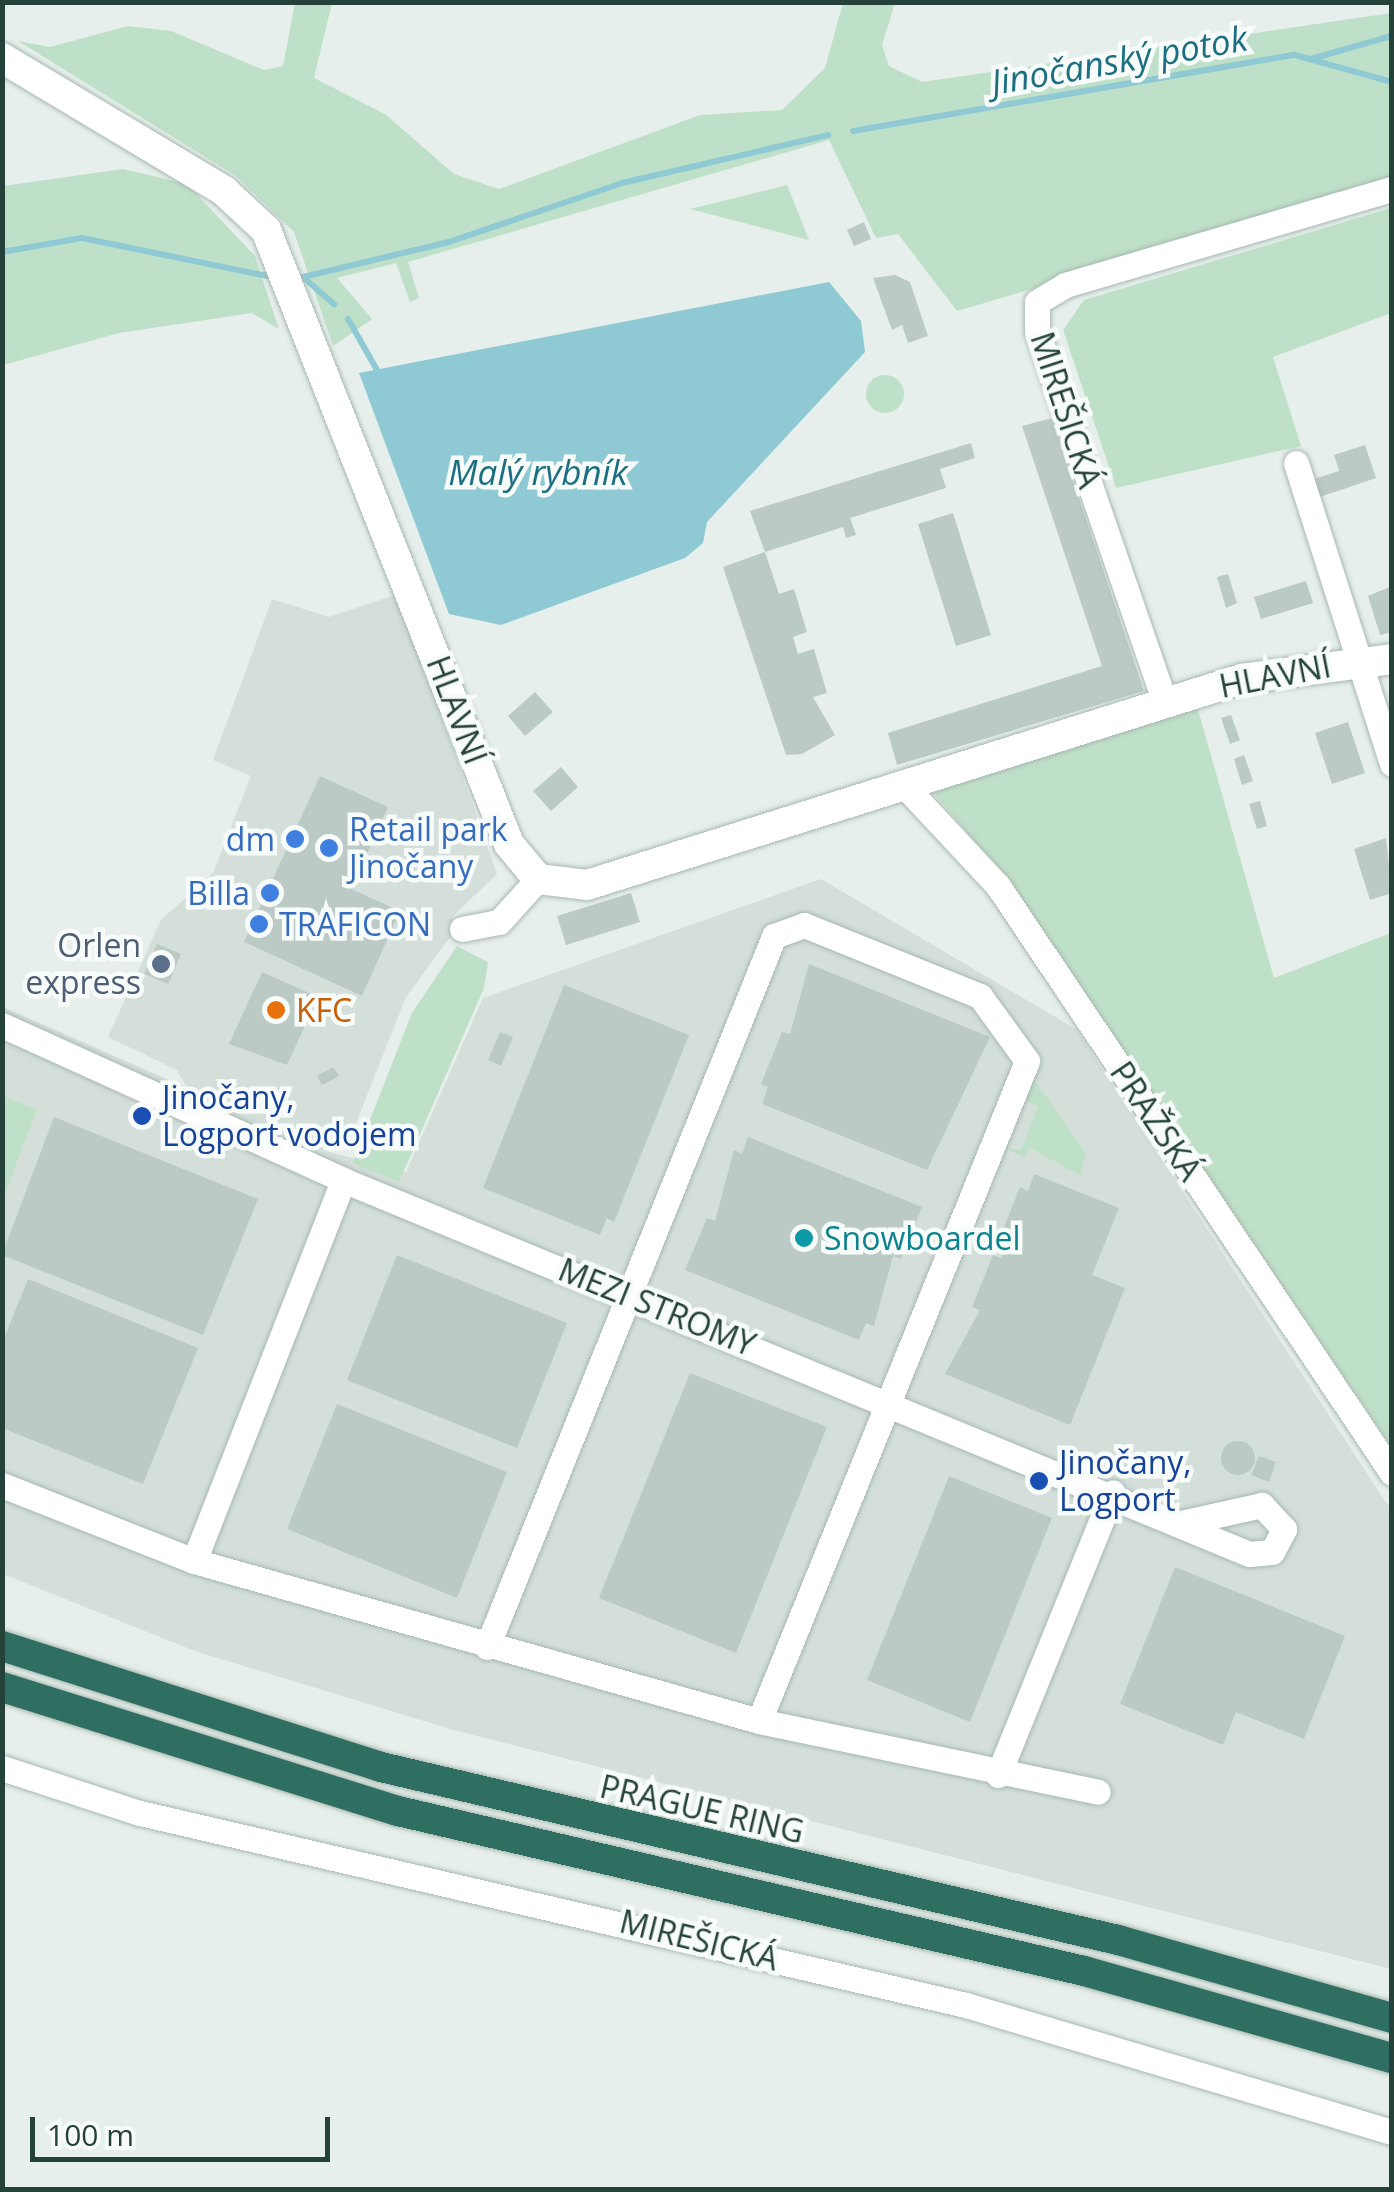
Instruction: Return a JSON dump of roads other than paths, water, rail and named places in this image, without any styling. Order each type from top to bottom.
[{"type":"highway","name":"PRAGUE RING","points":[[2,1646],[381,1767],[1118,1940],[1392,2018]]},
{"type":"highway","points":[[2,1686],[381,1806],[1102,1975],[1392,2058]]},
{"type":"street","name":"HLAVNÍ","points":[[2,58],[224,191],[272,238],[509,844],[538,879],[587,885],[1164,700],[1355,662],[1392,659]]},
{"type":"street","name":"MIREŠICKÁ","points":[[1164,700],[1037,331],[1037,302],[1064,285],[1392,189]]},
{"type":"street","points":[[1296,464],[1355,662],[1392,764]]},
{"type":"street","name":"PRAŽSKÁ","points":[[902,783],[998,886],[1392,1473]]},
{"type":"street","points":[[462,929],[499,922],[538,879]]},
{"type":"street","points":[[487,1647],[778,931],[804,925],[969,991],[1026,1061],[894,1403],[759,1721]]},
{"type":"street","name":"MEZI STROMY","points":[[2,1026],[343,1180],[1181,1523]]},
{"type":"street","points":[[194,1561],[343,1180]]},
{"type":"street","points":[[2,1485],[194,1561],[487,1647],[759,1721],[1098,1792]]},
{"type":"street","points":[[998,1774],[1113,1492]]},
{"type":"street","name":"MIREŠICKÁ","points":[[2,1768],[140,1813],[966,2005],[1392,2132]]},
{"type":"water","name":"Malý rybník","points":[[829,282],[861,321],[865,352],[707,522],[703,543],[685,558],[501,625],[449,614],[359,373]]},
{"type":"waterway","points":[[1311,59],[1392,36]]},
{"type":"waterway","name":"Jinočanský potok","points":[[853,131],[1295,55],[1392,82]]},
{"type":"waterway","name":"Jinočanský potok","points":[[303,277],[449,242],[622,183],[828,135]]},
{"type":"waterway","name":"Jinočanský potok","points":[[2,252],[82,238],[272,277]]},
{"type":"waterway","points":[[304,278],[334,304]]},
{"type":"waterway","points":[[348,319],[377,370]]},
{"type":"place","name":"dm","points":[[295,839]]},
{"type":"place","name":"Retail park Jinočany","points":[[329,848]]},
{"type":"place","name":"Billa","points":[[270,893]]},
{"type":"place","name":"TRAFICON","points":[[259,924]]},
{"type":"place","name":"Orlen express","points":[[161,964]]},
{"type":"place","name":"KFC","points":[[276,1010]]},
{"type":"place","name":"Jinočany, Logport vodojem","points":[[142,1116]]},
{"type":"place","name":"Snowboardel","points":[[804,1238]]},
{"type":"place","name":"Jinočany, Logport","points":[[1039,1481]]}]
